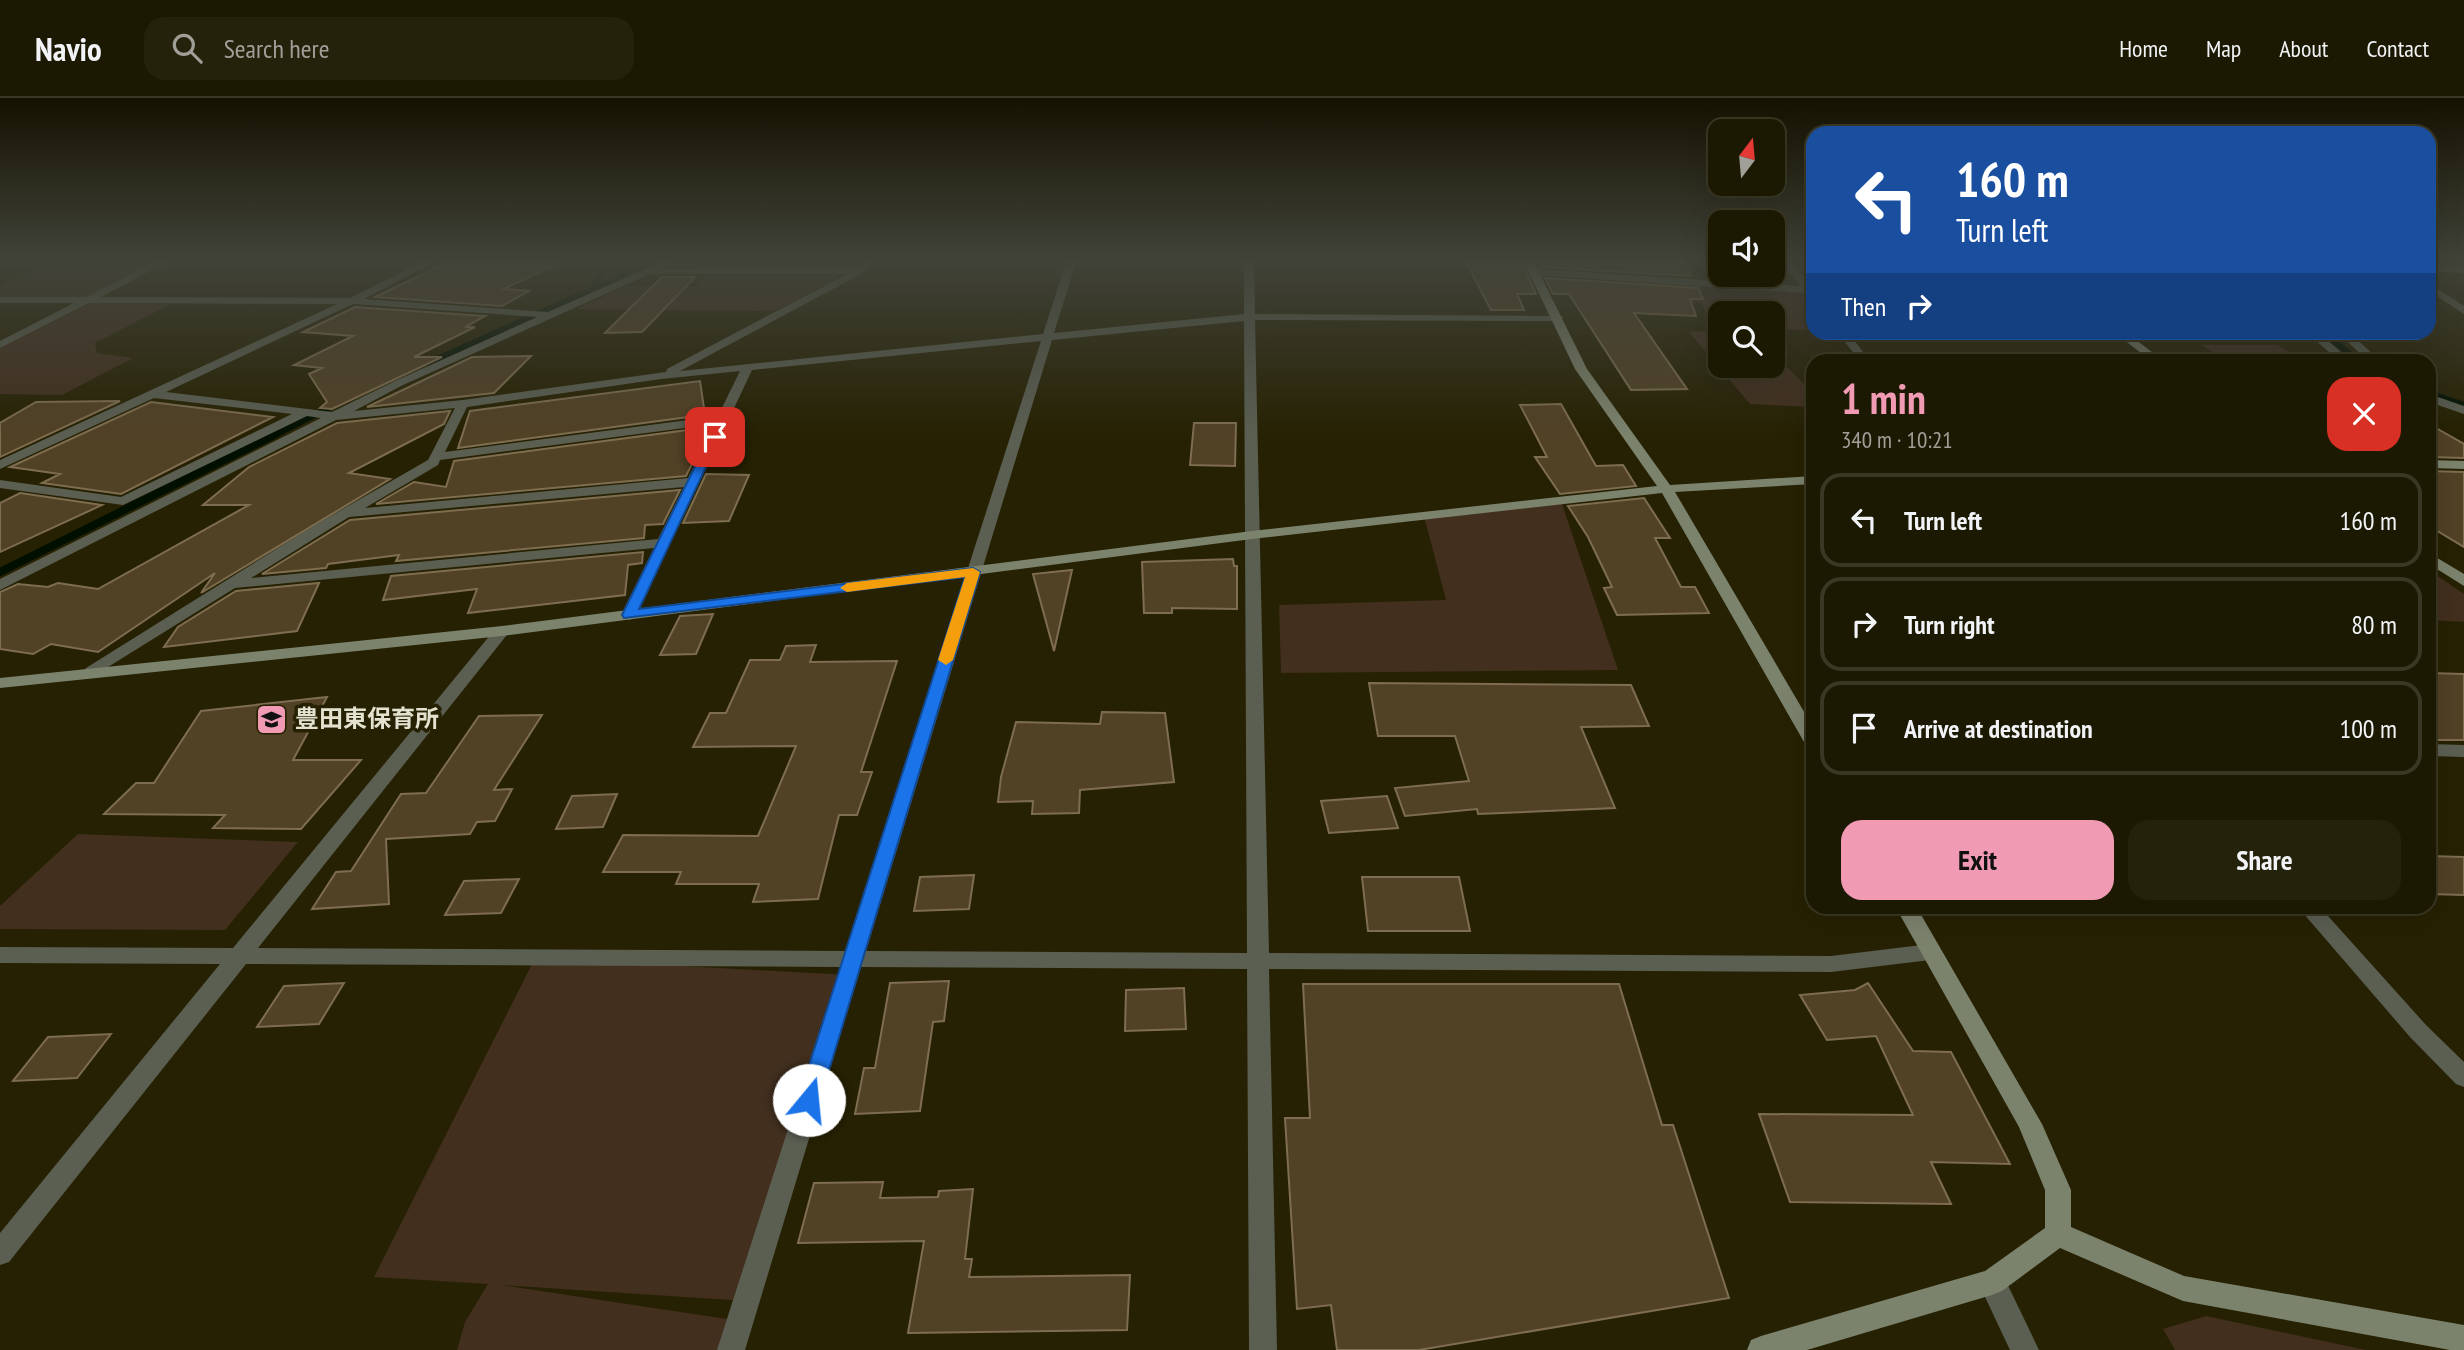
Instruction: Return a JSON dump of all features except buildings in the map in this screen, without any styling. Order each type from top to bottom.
[{"type":"street","points":[[0,345],[49,320]]},
{"type":"street","points":[[0,465],[311,320]]},
{"type":"street","points":[[0,584],[335,416],[537,320]]},
{"type":"street","points":[[661,376],[764,320]]},
{"type":"street","points":[[730,1350],[1054,320]]},
{"type":"street","points":[[154,394],[335,416],[463,404],[661,376],[1218,320]]},
{"type":"street","points":[[1249,320],[1263,1350]]},
{"type":"street","points":[[1559,320],[1581,369],[1666,489],[1806,727]]},
{"type":"street","points":[[1848,340],[1859,354]]},
{"type":"street","points":[[2130,340],[2148,354]]},
{"type":"street","points":[[2320,340],[2337,354]]},
{"type":"street","points":[[2351,340],[2366,354]]},
{"type":"street","points":[[629,615],[748,367]]},
{"type":"street","points":[[2436,388],[2464,398]]},
{"type":"street","points":[[2436,400],[2464,410]]},
{"type":"street","points":[[92,673],[344,514],[433,462],[463,404]]},
{"type":"street","points":[[0,484],[123,501],[306,412]]},
{"type":"street","points":[[436,457],[723,419]]},
{"type":"street","points":[[2436,464],[2464,466]]},
{"type":"street","points":[[0,682],[502,631],[1252,535],[1666,489],[1806,480]]},
{"type":"street","points":[[344,514],[693,482]]},
{"type":"street","points":[[231,585],[663,543]]},
{"type":"street","points":[[2436,562],[2464,581]]},
{"type":"street","points":[[0,1253],[502,631]]},
{"type":"street","points":[[2436,750],[2464,751]]},
{"type":"street","points":[[1909,914],[2030,1124],[2058,1190],[2057,1234]]},
{"type":"street","points":[[2314,914],[2418,1031],[2464,1077]]},
{"type":"street","points":[[0,956],[1831,964],[1930,952]]},
{"type":"street","points":[[1761,1350],[1992,1282],[2057,1234]]},
{"type":"street","points":[[2057,1234],[2183,1288],[2464,1339]]},
{"type":"street","points":[[1992,1282],[2025,1350]]},
{"type":"shaded area","points":[[55,320],[139,320],[95,343],[97,353],[133,358],[62,395],[0,394],[0,348]]},
{"type":"shaded area","points":[[1785,320],[1806,320],[1806,330],[1785,330]]},
{"type":"shaded area","points":[[1708,331],[1708,354],[1689,332]]},
{"type":"shaded area","points":[[2202,345],[2277,345],[2293,354],[2215,354]]},
{"type":"shaded area","points":[[1785,365],[1806,386],[1806,407],[1750,404],[1728,378],[1785,378]]},
{"type":"shaded area","points":[[1561,501],[1618,670],[1281,673],[1279,605],[1446,600],[1424,516]]},
{"type":"shaded area","points":[[2436,575],[2464,594],[2464,622],[2436,620]]},
{"type":"shaded area","points":[[78,834],[298,842],[225,930],[0,929],[0,906]]},
{"type":"shaded area","points":[[535,958],[849,975],[746,1301],[501,1285],[740,1321],[731,1350],[457,1350],[465,1322],[488,1284],[374,1277]]},
{"type":"shaded area","points":[[2206,1316],[2366,1350],[2175,1350],[2163,1329]]},
{"type":"waterway","points":[[428,363],[523,320]]},
{"type":"waterway","points":[[2333,340],[2350,354]]},
{"type":"waterway","points":[[2436,395],[2464,405]]},
{"type":"waterway","points":[[273,436],[338,403]]},
{"type":"waterway","points":[[0,572],[276,434]]},
{"type":"slow traffic","points":[[847,588],[973,572],[946,660]]},
{"type":"place","name":"豊田東保育所","points":[[272,719]]},
{"type":"route","points":[[715,437],[629,615],[973,572],[809,1100]]}]
